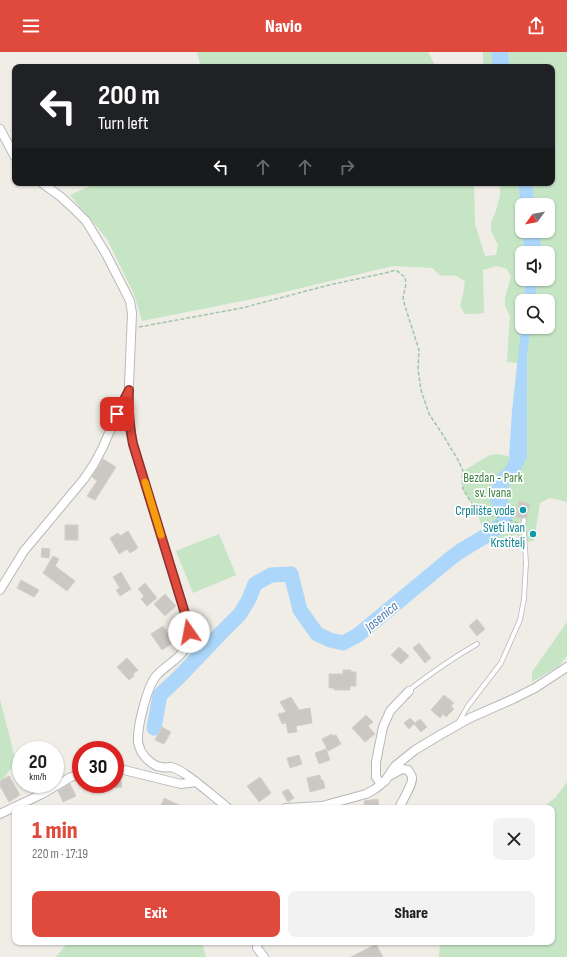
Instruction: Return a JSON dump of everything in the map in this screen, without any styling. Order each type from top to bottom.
[{"type":"street","points":[[0,129],[12,151]]},
{"type":"street","points":[[46,186],[61,197],[86,221],[106,254],[130,301],[132,313],[128,408],[129,424],[133,444],[187,620],[189,632],[184,649],[176,659],[157,675],[151,684],[146,696],[138,733],[138,743],[141,751],[150,762],[160,767],[171,767],[184,773],[224,805]]},
{"type":"street","points":[[0,590],[24,551],[94,464],[129,390]]},
{"type":"street","points":[[325,805],[366,794],[375,789],[385,781],[395,766],[415,750],[470,718],[513,700],[535,688],[567,667]]},
{"type":"street","points":[[381,784],[376,777],[376,762],[383,728],[390,710],[409,691]]},
{"type":"street","points":[[389,776],[402,769],[408,770],[411,774],[411,784],[400,805]]},
{"type":"street","points":[[124,770],[181,784],[196,782]]},
{"type":"street","points":[[19,805],[72,777]]},
{"type":"street","points":[[0,814],[12,808]]},
{"type":"street","points":[[257,945],[257,948],[264,957]]},
{"type":"lane","points":[[456,726],[468,706],[501,663],[520,620],[524,600],[526,563],[524,520]]},
{"type":"lane","points":[[409,691],[447,662],[477,644]]},
{"type":"path","points":[[131,328],[242,308],[329,285],[396,270],[405,277],[406,284],[403,298],[419,350],[418,369],[421,390],[429,414],[444,435],[458,460],[463,471],[463,489],[476,510],[480,513],[498,517],[497,521],[505,530],[511,526]]},
{"type":"green space","points":[[197,52],[428,52],[434,64],[206,64],[200,64]]},
{"type":"green space","points":[[483,52],[491,52],[493,64],[483,64]]},
{"type":"green space","name":"Bezdan - Park sv. Ivana","points":[[508,52],[567,52],[567,502],[550,498],[540,503],[534,541],[520,542],[517,535],[514,535],[493,549],[476,510],[463,489],[462,478],[463,471],[490,455],[498,454],[526,460],[527,356],[530,334],[555,334],[555,294],[536,294],[537,286],[555,286],[555,246],[541,246],[540,238],[555,238],[555,198],[534,198],[532,186],[555,186],[555,64],[510,64]]},
{"type":"green space","points":[[90,186],[474,186],[475,224],[485,256],[496,255],[498,245],[491,231],[491,222],[496,211],[500,195],[500,186],[518,186],[520,198],[515,198],[515,238],[523,238],[524,246],[515,246],[515,286],[525,286],[524,294],[515,294],[515,334],[521,334],[518,363],[507,362],[510,316],[505,306],[505,297],[511,277],[507,269],[497,266],[483,270],[484,313],[465,314],[460,306],[465,281],[457,276],[443,276],[438,274],[433,268],[393,266],[272,295],[142,321],[134,294],[107,239],[70,195]]},
{"type":"green space","points":[[219,534],[236,575],[193,593],[176,551]]},
{"type":"green space","points":[[567,622],[567,656],[559,666],[532,682],[532,672]]},
{"type":"green space","points":[[0,699],[12,746],[12,767],[0,783]]},
{"type":"green space","points":[[567,782],[567,957],[439,957],[440,945],[555,945],[555,805],[546,805],[556,797]]},
{"type":"green space","points":[[66,945],[203,945],[206,957],[56,957]]},
{"type":"water","points":[[491,52],[508,52],[510,64],[493,64]]},
{"type":"water","points":[[518,186],[532,186],[534,198],[520,198]]},
{"type":"water","points":[[523,238],[540,238],[541,246],[524,246]]},
{"type":"water","points":[[525,286],[537,286],[536,294],[524,294]]},
{"type":"water","points":[[520,334],[530,334],[527,356],[527,460],[509,456],[512,411]]},
{"type":"building","points":[[103,459],[116,467],[95,500],[87,496],[97,481],[92,477]]},
{"type":"building","name":"Crpilište vode","points":[[519,501],[530,504],[527,518],[516,517]]},
{"type":"building","points":[[65,525],[78,525],[78,540],[65,540]]},
{"type":"building","points":[[128,531],[138,548],[130,553],[127,549],[119,554],[110,538],[118,533],[120,536]]},
{"type":"building","points":[[42,548],[50,549],[49,558],[41,557]]},
{"type":"building","points":[[53,556],[59,559],[55,566],[75,581],[67,591],[43,573]]},
{"type":"building","points":[[121,572],[131,589],[120,596],[116,590],[120,588],[113,577]]},
{"type":"building","points":[[21,580],[39,590],[34,597],[17,588]]},
{"type":"building","points":[[145,583],[157,598],[147,606],[141,599],[144,596],[138,589]]},
{"type":"building","points":[[165,594],[176,606],[165,616],[154,604]]},
{"type":"building","points":[[477,619],[485,629],[477,636],[469,626]]},
{"type":"building","points":[[163,626],[169,635],[171,633],[176,641],[162,650],[151,634]]},
{"type":"building","points":[[419,643],[431,658],[425,663],[413,648]]},
{"type":"building","points":[[399,647],[409,656],[401,664],[391,655]]},
{"type":"building","points":[[127,658],[138,670],[129,680],[117,667]]},
{"type":"building","points":[[343,670],[351,670],[351,672],[356,672],[356,686],[350,686],[350,690],[334,690],[334,688],[329,688],[329,674],[343,674]]},
{"type":"building","points":[[444,695],[454,703],[451,706],[454,709],[446,717],[443,714],[440,718],[431,710]]},
{"type":"building","points":[[291,697],[299,710],[310,708],[312,723],[296,726],[297,732],[288,733],[286,723],[282,724],[278,714],[286,712],[280,702]]},
{"type":"building","points":[[366,715],[373,722],[368,726],[375,734],[365,742],[352,728]]},
{"type":"building","points":[[410,718],[415,723],[420,719],[427,727],[421,732],[414,724],[409,729],[404,723]]},
{"type":"building","points":[[162,727],[171,732],[164,744],[155,740]]},
{"type":"building","points":[[332,734],[333,736],[336,735],[341,744],[328,751],[322,739]]},
{"type":"building","points":[[326,749],[330,760],[319,764],[315,753]]},
{"type":"building","points":[[299,755],[302,764],[290,768],[287,758]]},
{"type":"building","points":[[320,775],[325,788],[310,792],[307,778]]},
{"type":"building","points":[[9,776],[12,781],[12,793],[19,793],[20,795],[9,802],[0,786],[0,781]]},
{"type":"building","points":[[260,777],[271,793],[259,802],[247,786]]},
{"type":"building","points":[[70,784],[72,793],[74,793],[76,796],[63,802],[59,793],[64,793],[64,788]]},
{"type":"building","points":[[288,789],[294,798],[288,802],[282,792]]},
{"type":"building","points":[[164,798],[179,805],[161,805]]},
{"type":"building","points":[[378,799],[379,805],[365,805],[364,801]]},
{"type":"building","points":[[377,945],[383,957],[351,957]]},
{"type":"waterway","name":"Jasenica","points":[[154,728],[160,695],[240,614],[249,599],[255,584],[271,575],[291,574],[300,610],[317,634],[330,640],[343,643],[358,635],[459,552],[492,532],[504,522],[506,512],[497,499],[497,494],[504,478],[510,474],[517,461],[519,438]]},
{"type":"slow traffic","points":[[145,482],[161,535]]},
{"type":"place","name":"Crpilište vode","points":[[523,510]]},
{"type":"place","name":"Sveti Ivan Krstitelj","points":[[533,534]]},
{"type":"route","points":[[117,414],[129,390],[129,424],[133,444],[187,620],[189,632]]}]
